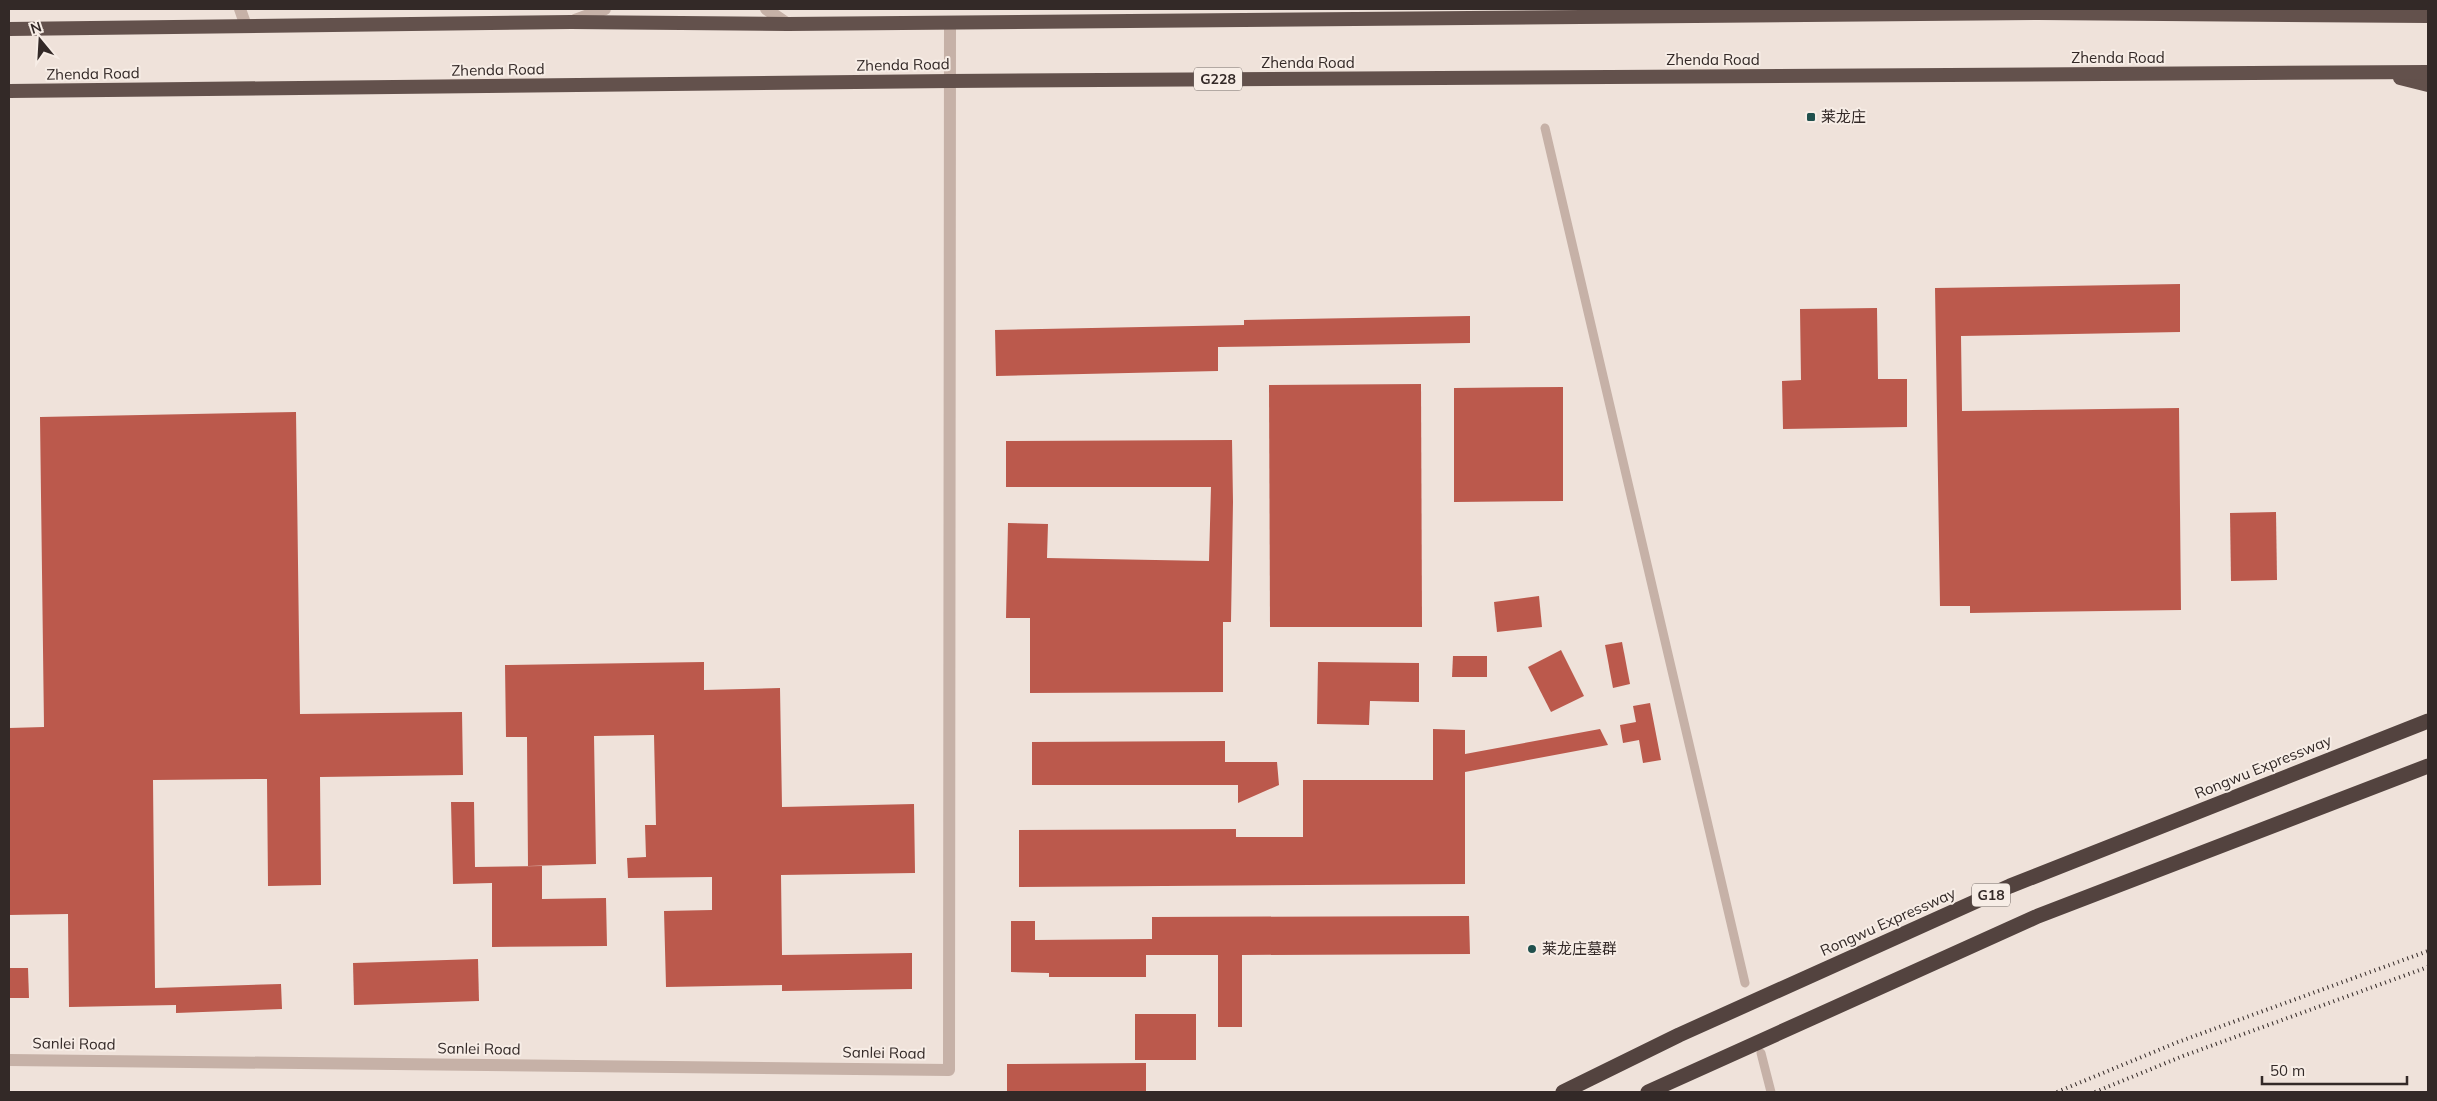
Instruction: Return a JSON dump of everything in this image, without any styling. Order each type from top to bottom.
[{"type":"highway","points":[[9,29],[571,22],[788,24],[2039,11],[2428,16]]},
{"type":"highway","points":[[2380,72],[2428,85]]},
{"type":"highway","name":"Zhenda Road","points":[[9,92],[950,81],[2428,72]]},
{"type":"highway","name":"Rongwu Expressway","points":[[1563,1092],[1679,1035],[2010,886],[2428,721]]},
{"type":"highway","name":"G18","points":[[1648,1092],[2038,916],[2428,766]]},
{"type":"street","points":[[240,9],[246,26]]},
{"type":"street","points":[[571,22],[606,9]]},
{"type":"street","points":[[766,9],[788,24]]},
{"type":"street","points":[[950,22],[950,81]]},
{"type":"street","name":"Sanlei Road","points":[[9,1060],[949,1070],[950,81]]},
{"type":"lane","points":[[1545,128],[1745,983]]},
{"type":"lane","points":[[1761,1053],[1770,1092]]},
{"type":"building","points":[[2180,284],[2180,332],[1961,336],[1962,411],[2179,408],[2181,610],[1970,613],[1970,606],[1940,606],[1935,288]]},
{"type":"building","points":[[1877,308],[1878,379],[1907,379],[1907,427],[1783,429],[1782,381],[1801,380],[1800,309]]},
{"type":"building","points":[[1470,316],[1470,343],[1218,347],[1218,371],[996,376],[995,330],[1244,325],[1244,320]]},
{"type":"building","points":[[1421,384],[1422,627],[1270,627],[1269,385]]},
{"type":"building","points":[[1563,387],[1563,501],[1454,502],[1454,388]]},
{"type":"building","points":[[296,412],[300,714],[462,712],[463,775],[320,777],[321,885],[268,886],[267,779],[153,780],[155,988],[281,984],[282,1009],[176,1013],[176,1005],[69,1007],[68,914],[9,915],[9,728],[44,727],[40,417]]},
{"type":"building","points":[[1232,440],[1231,622],[1223,622],[1223,692],[1030,693],[1030,618],[1006,618],[1008,523],[1048,524],[1047,558],[1209,561],[1211,487],[1006,487],[1006,441]]},
{"type":"building","points":[[2276,512],[2277,580],[2231,581],[2230,513]]},
{"type":"building","points":[[1539,596],[1542,627],[1497,632],[1494,602]]},
{"type":"building","points":[[1622,642],[1630,684],[1613,688],[1605,645]]},
{"type":"building","points":[[1561,650],[1584,696],[1551,712],[1528,667]]},
{"type":"building","points":[[1453,656],[1487,656],[1487,677],[1452,677]]},
{"type":"building","points":[[704,662],[704,690],[780,688],[782,807],[914,804],[915,873],[781,875],[782,955],[912,953],[912,989],[782,991],[782,985],[666,987],[664,911],[712,910],[712,877],[628,878],[627,858],[646,857],[645,825],[656,825],[654,735],[594,736],[596,864],[528,866],[527,737],[506,737],[505,665]]},
{"type":"building","points":[[1318,662],[1419,663],[1419,702],[1370,701],[1369,725],[1317,724]]},
{"type":"building","points":[[1650,703],[1661,760],[1643,763],[1639,740],[1623,743],[1620,725],[1636,722],[1633,706]]},
{"type":"building","points":[[1433,729],[1465,730],[1465,754],[1600,729],[1608,745],[1465,772],[1465,884],[1019,887],[1019,830],[1236,829],[1236,837],[1303,837],[1303,780],[1433,780]]},
{"type":"building","points":[[1225,741],[1225,762],[1277,762],[1279,785],[1238,803],[1238,785],[1032,785],[1032,742]]},
{"type":"building","points":[[451,802],[474,802],[475,867],[542,866],[542,899],[606,898],[607,946],[492,947],[492,883],[453,884]]},
{"type":"building","points":[[1469,916],[1470,954],[1242,955],[1242,1027],[1218,1027],[1218,955],[1146,955],[1146,977],[1049,977],[1049,973],[1011,972],[1011,921],[1035,921],[1035,940],[1152,939],[1152,917]]},
{"type":"building","points":[[478,959],[479,1001],[354,1005],[353,963]]},
{"type":"building","points":[[9,968],[28,968],[29,998],[9,998]]},
{"type":"building","points":[[1135,1014],[1196,1014],[1196,1060],[1135,1060]]},
{"type":"building","points":[[1146,1063],[1146,1092],[1007,1092],[1007,1064]]},
{"type":"railway","points":[[2057,1092],[2178,1042],[2428,951]]},
{"type":"railway","points":[[2095,1092],[2183,1056],[2428,967]]},
{"type":"place","name":"莱龙庄","points":[[1811,117]]},
{"type":"place","name":"莱龙庄墓群","points":[[1532,949]]}]
